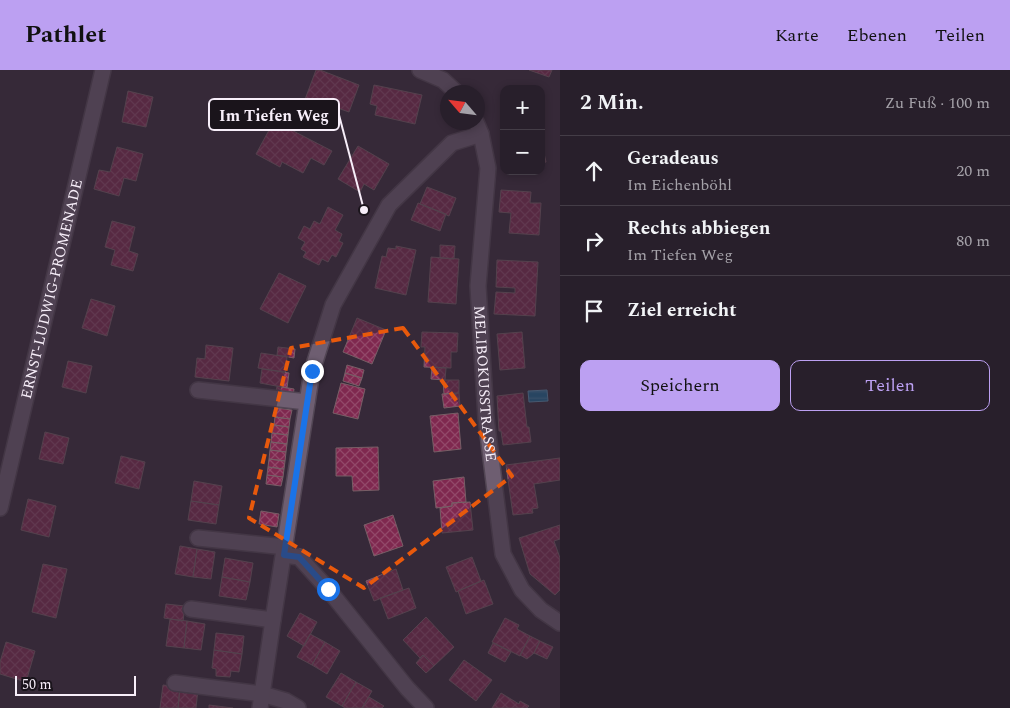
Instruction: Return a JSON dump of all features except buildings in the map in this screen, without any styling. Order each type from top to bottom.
[{"type":"street","name":"ERNST-LUDWIG-PROMENADE","points":[[0,508],[102,70]]},
{"type":"street","points":[[420,70],[443,80],[448,85]]},
{"type":"street","points":[[261,701],[312,371],[333,305],[389,204],[452,143],[475,130]]},
{"type":"street","name":"MELIBOKUSSTRASSE","points":[[479,130],[488,168],[478,286],[486,418],[503,554],[522,590],[541,610],[560,623]]},
{"type":"street","points":[[198,390],[307,402]]},
{"type":"street","points":[[198,538],[284,551],[299,557],[328,589],[407,688],[426,708]]},
{"type":"street","points":[[191,610],[273,620]]},
{"type":"street","points":[[175,683],[261,701],[286,701],[298,708]]},
{"type":"highlighted area","points":[[403,328],[512,476],[364,588],[249,518],[291,348]]},
{"type":"water","points":[[547,390],[548,401],[529,402],[528,391]]},
{"type":"place","name":"Im Tiefen Weg","points":[[364,210]]},
{"type":"route","points":[[312,371],[284,555],[299,557],[328,589]]}]
